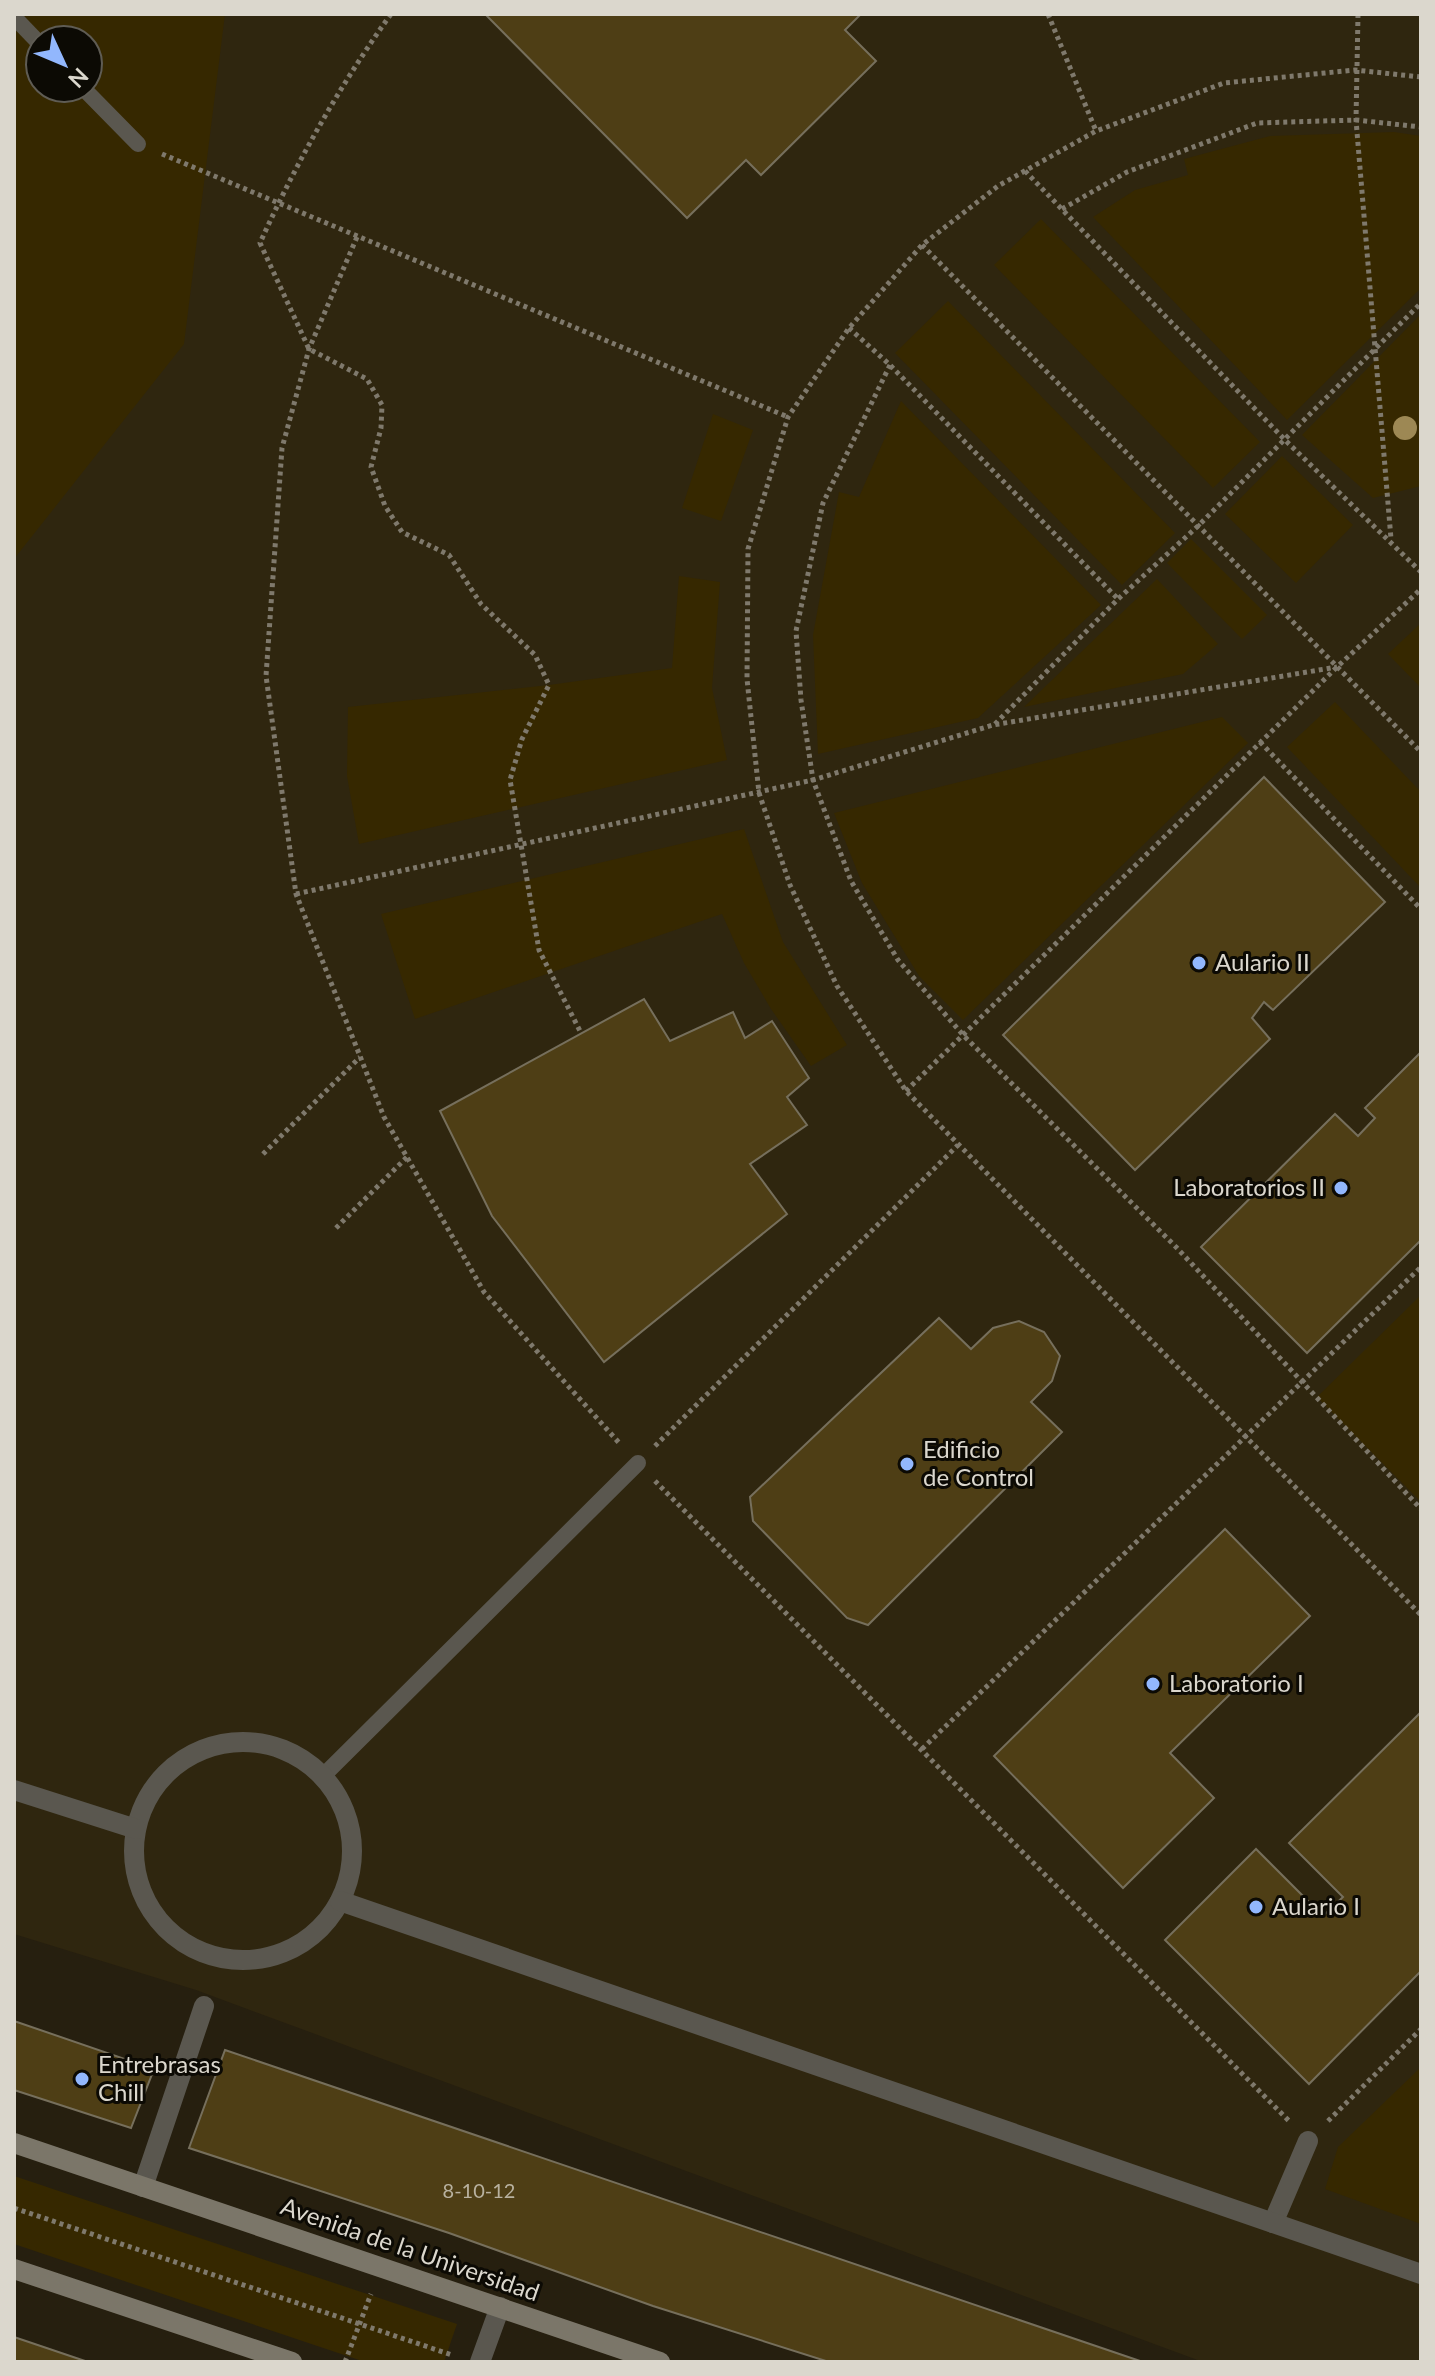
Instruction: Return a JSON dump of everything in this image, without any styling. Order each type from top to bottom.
[{"type":"main road","name":"Avenida de la Universidad","points":[[14,2143],[660,2362]]},
{"type":"main road","points":[[14,2269],[292,2362]]},
{"type":"street","points":[[231,1742],[264,1743],[297,1755],[323,1776],[342,1804],[352,1836],[351,1869],[340,1901],[319,1929],[291,1949],[258,1959],[223,1958],[191,1947],[163,1926],[144,1897],[134,1864],[136,1829],[148,1797],[169,1770],[198,1752],[231,1742]]},
{"type":"street","points":[[14,1790],[136,1829]]},
{"type":"street","points":[[340,1901],[1421,2274]]},
{"type":"street","points":[[143,2187],[204,2006]]},
{"type":"street","points":[[1273,2223],[1308,2141]]},
{"type":"street","points":[[480,2362],[500,2307]]},
{"type":"lane","points":[[99,104],[138,144]]},
{"type":"lane","points":[[323,1776],[638,1463]]},
{"type":"path","points":[[391,14],[328,112],[278,202],[260,243],[309,349],[367,379],[382,405],[381,428],[371,467],[385,506],[402,532],[449,555],[481,604],[535,655],[549,685],[522,739],[510,780],[539,950],[581,1033]]},
{"type":"path","points":[[1048,14],[1096,131]]},
{"type":"path","points":[[1358,14],[1356,120],[1392,541]]},
{"type":"path","points":[[1421,77],[1355,70],[1224,83],[1096,131],[998,186],[922,245],[849,328],[788,417],[748,549],[747,679],[759,793],[790,885],[837,986],[906,1091],[1421,1615]]},
{"type":"path","points":[[1062,209],[1127,172],[1257,123],[1356,120],[1421,127]]},
{"type":"path","points":[[138,144],[788,417]]},
{"type":"path","points":[[1025,171],[1285,440],[1421,572]]},
{"type":"path","points":[[357,237],[309,349],[282,448],[266,676],[296,894],[384,1117],[484,1292],[638,1463],[1308,2141],[1421,2029]]},
{"type":"path","points":[[922,245],[1421,752]]},
{"type":"path","points":[[993,725],[1421,303]]},
{"type":"path","points":[[849,328],[890,365],[1118,599]]},
{"type":"path","points":[[890,365],[823,503],[796,631],[801,700],[813,780],[851,881],[898,960],[964,1036],[1176,1247],[1421,1509]]},
{"type":"path","points":[[906,1091],[1260,742],[1421,589]]},
{"type":"path","points":[[296,894],[813,780],[993,725],[1337,667]]},
{"type":"path","points":[[1260,742],[1421,909]]},
{"type":"path","points":[[263,1154],[360,1057]]},
{"type":"path","points":[[638,1463],[958,1145]]},
{"type":"path","points":[[336,1228],[407,1157]]},
{"type":"path","points":[[922,1749],[1421,1267]]},
{"type":"path","points":[[14,2208],[458,2357]]},
{"type":"path","points":[[345,2362],[381,2267]]},
{"type":"shaded area","points":[[14,14],[1421,14],[1421,2362],[1203,2362],[196,1990],[14,1934]]},
{"type":"shaded area","points":[[14,14],[225,14],[184,344],[14,559]]},
{"type":"shaded area","points":[[1394,132],[1421,136],[1421,288],[1287,420],[1093,217],[1135,190],[1188,175],[1184,159],[1270,136]]},
{"type":"shaded area","points":[[1041,219],[1260,442],[1213,488],[994,265]]},
{"type":"shaded area","points":[[948,301],[1175,533],[1122,585],[895,353]]},
{"type":"shaded area","points":[[1421,314],[1421,486],[1373,498],[1302,435]]},
{"type":"shaded area","points":[[901,401],[1101,605],[978,718],[818,754],[813,635],[839,492],[859,497]]},
{"type":"shaded area","points":[[713,414],[753,430],[721,521],[682,508]]},
{"type":"shaded area","points":[[1282,456],[1353,525],[1296,583],[1225,514]]},
{"type":"shaded area","points":[[1191,539],[1267,615],[1242,639],[1167,563]]},
{"type":"shaded area","points":[[679,576],[720,582],[712,688],[727,760],[359,844],[347,776],[348,707],[672,668]]},
{"type":"shaded area","points":[[1157,579],[1218,644],[1183,674],[1024,707]]},
{"type":"shaded area","points":[[1421,623],[1421,688],[1388,654]]},
{"type":"shaded area","points":[[1335,702],[1421,792],[1421,888],[1287,747]]},
{"type":"shaded area","points":[[1222,717],[1248,743],[963,1020],[919,976],[862,883],[834,813]]},
{"type":"shaded area","points":[[744,829],[783,942],[847,1045],[811,1066],[771,1009],[744,963],[722,914],[415,1019],[381,914]]},
{"type":"shaded area","points":[[1421,1295],[1421,1502],[1317,1397]]},
{"type":"shaded area","points":[[1421,2067],[1421,2224],[1325,2189],[1338,2147]]},
{"type":"shaded area","points":[[14,2176],[457,2324],[444,2362],[365,2362],[14,2244]]},
{"type":"building","points":[[485,14],[861,14],[845,30],[876,61],[761,175],[746,160],[687,218]]},
{"type":"building","name":"Aulario II","points":[[1264,777],[1385,902],[1273,1010],[1264,1002],[1252,1018],[1270,1039],[1135,1170],[1003,1035]]},
{"type":"building","points":[[644,999],[670,1041],[733,1012],[745,1038],[772,1021],[809,1078],[787,1097],[807,1125],[750,1164],[787,1214],[604,1362],[492,1216],[440,1111]]},
{"type":"building","name":"Laboratorios II","points":[[1421,1052],[1421,1240],[1307,1353],[1201,1247],[1335,1114],[1358,1136],[1375,1118],[1365,1108]]},
{"type":"building","name":"Edificio de Control","points":[[939,1318],[971,1349],[993,1328],[1019,1321],[1044,1332],[1060,1356],[1052,1381],[1031,1402],[1062,1432],[868,1625],[847,1618],[753,1521],[750,1497]]},
{"type":"building","name":"Laboratorio I","points":[[1225,1529],[1310,1616],[1170,1753],[1214,1798],[1123,1888],[994,1756]]},
{"type":"building","name":"Aulario I","points":[[1419,1714],[1421,1971],[1309,2084],[1165,1940],[1256,1849],[1323,1916],[1343,1897],[1289,1843]]},
{"type":"building","name":"Entrebrasas Chill","points":[[14,2021],[154,2069],[131,2128],[14,2090]]},
{"type":"building","points":[[225,2050],[1143,2362],[829,2362],[653,2306],[449,2233],[189,2148]]},
{"type":"building","points":[[14,2337],[88,2362],[14,2362]]},
{"type":"place","name":"Aulario II","points":[[1199,963]]},
{"type":"place","name":"Laboratorios II","points":[[1341,1188]]},
{"type":"place","name":"Edificio de Control","points":[[907,1464]]},
{"type":"place","name":"Laboratorio I","points":[[1153,1684]]},
{"type":"place","name":"Aulario I","points":[[1256,1907]]},
{"type":"place","name":"Entrebrasas Chill","points":[[82,2079]]}]
